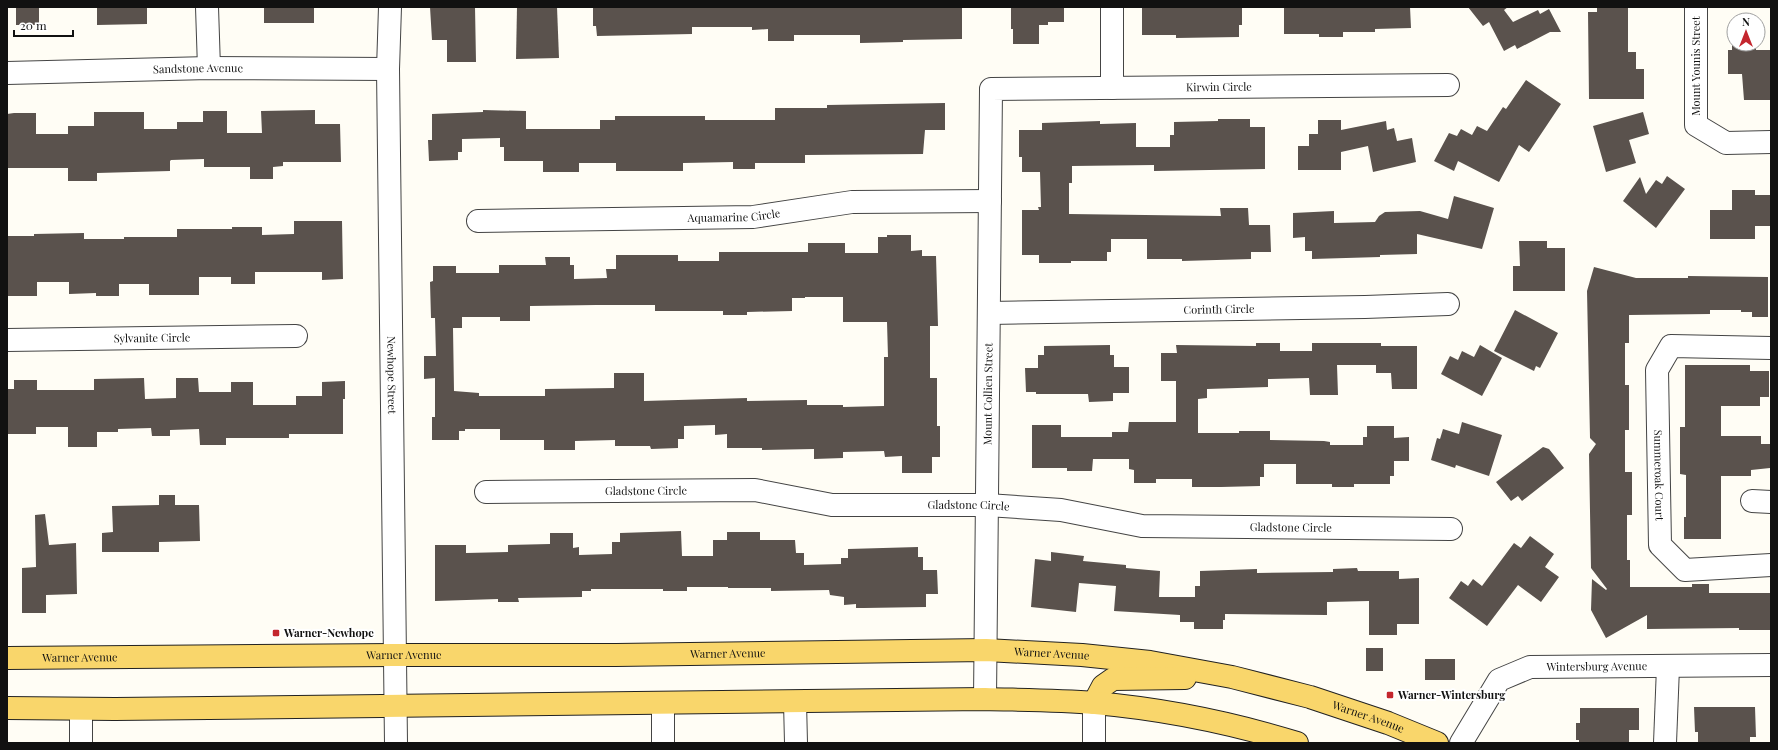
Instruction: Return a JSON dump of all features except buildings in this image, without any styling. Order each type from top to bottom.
[{"type":"main road","name":"Warner Avenue","points":[[7,658],[616,655],[986,650],[1082,655],[1150,662],[1232,677],[1310,697],[1388,723],[1437,743]]},
{"type":"main road","points":[[1094,703],[1103,686],[1112,679],[1232,677]]},
{"type":"main road","points":[[7,708],[81,709],[663,704],[985,699],[1094,703],[1184,714],[1297,743]]},
{"type":"street","points":[[207,7],[209,68]]},
{"type":"street","name":"Newhope Street","points":[[390,7],[388,69],[396,743]]},
{"type":"street","points":[[1112,7],[1112,88]]},
{"type":"street","name":"Mount Younis Street","points":[[1696,7],[1696,125],[1726,143],[1771,142]]},
{"type":"street","name":"Sandstone Avenue","points":[[7,73],[209,68],[388,69]]},
{"type":"street","name":"Kirwin Circle","points":[[991,89],[1448,85]]},
{"type":"street","name":"Mount Collien Street","points":[[985,699],[991,89]]},
{"type":"street","name":"Aquamarine Circle","points":[[478,221],[753,217],[852,202],[990,201]]},
{"type":"street","name":"Corinth Circle","points":[[989,313],[1358,308],[1448,304]]},
{"type":"street","name":"Sylvanite Circle","points":[[7,340],[296,336]]},
{"type":"street","name":"Summeroak Court","points":[[1771,348],[1671,346],[1657,370],[1660,545],[1685,570],[1771,565]]},
{"type":"street","name":"Gladstone Circle","points":[[486,492],[755,490],[832,505],[987,505],[1061,510],[1142,526],[1450,529]]},
{"type":"street","name":"Wintersburg Avenue","points":[[1461,743],[1499,680],[1530,667],[1771,665]]},
{"type":"street","points":[[1665,743],[1668,667]]},
{"type":"street","points":[[795,702],[796,743]]},
{"type":"street","points":[[1094,703],[1094,743]]},
{"type":"street","points":[[663,704],[664,743]]},
{"type":"street","points":[[81,709],[81,743]]},
{"type":"place","name":"Warner-Newhope","points":[[276,633]]},
{"type":"place","name":"Warner-Wintersburg","points":[[1390,695]]}]
